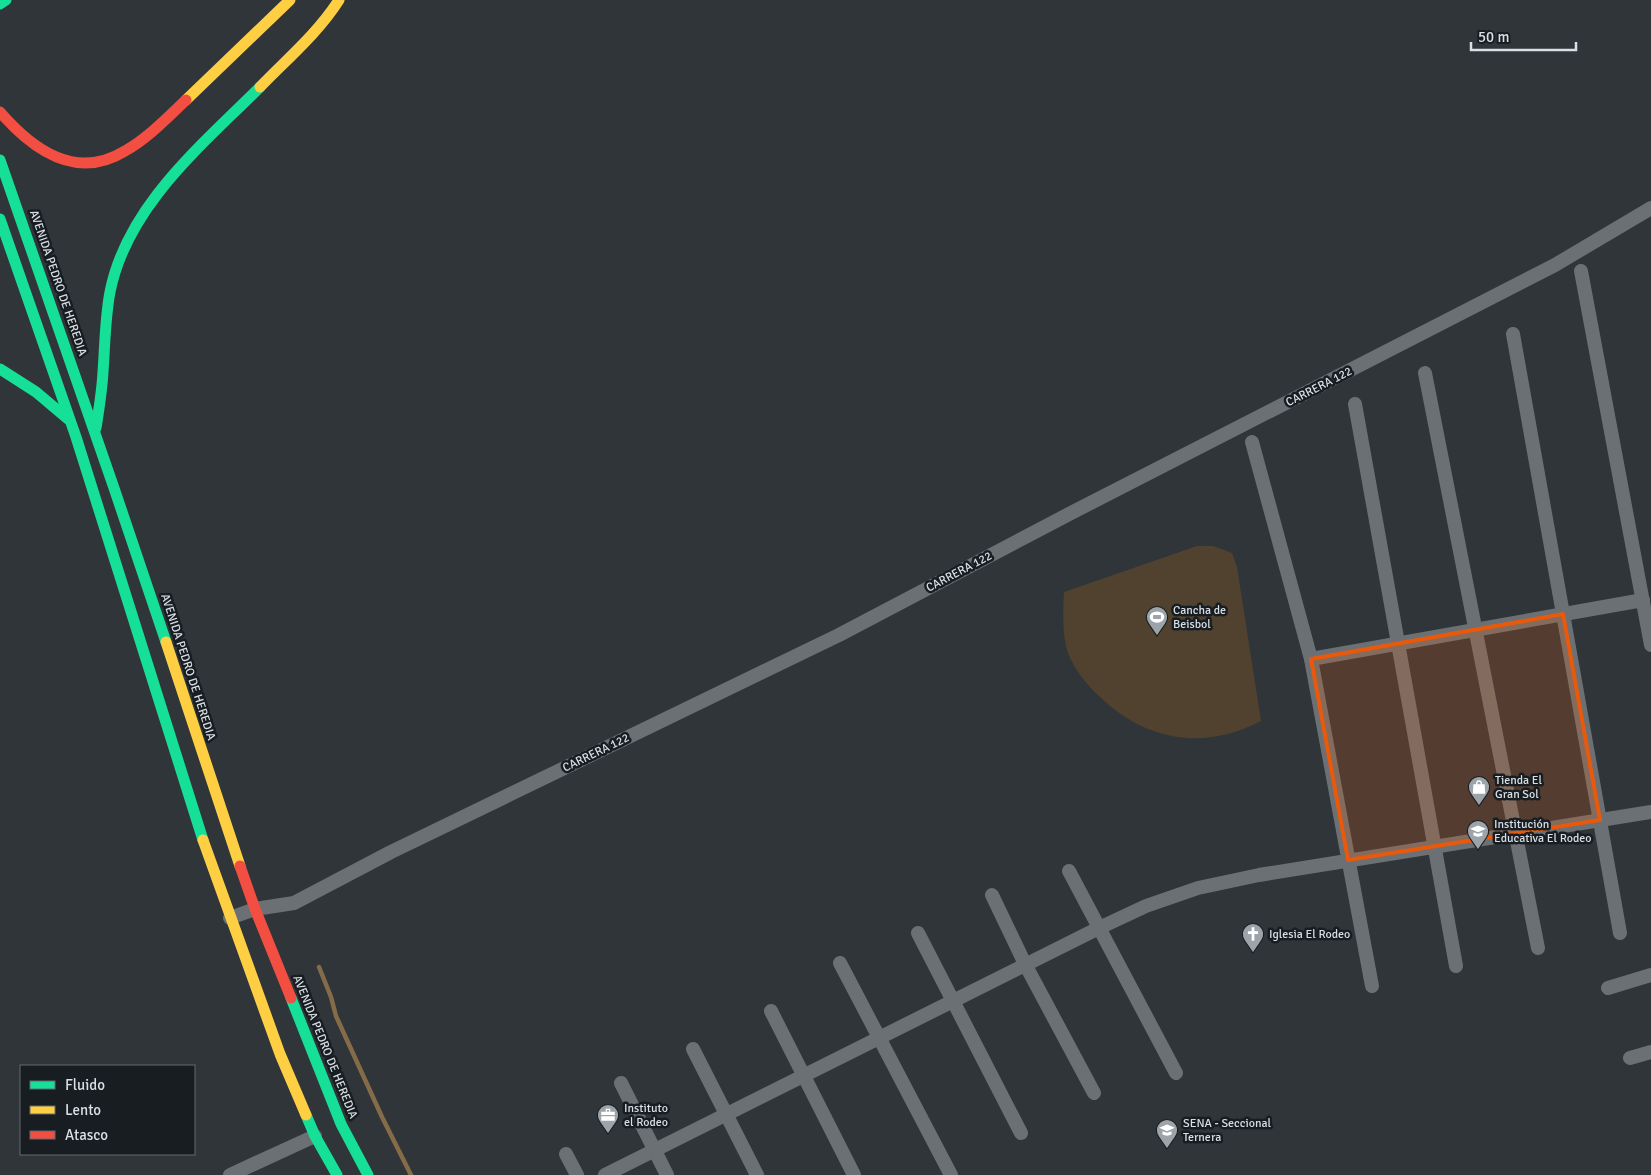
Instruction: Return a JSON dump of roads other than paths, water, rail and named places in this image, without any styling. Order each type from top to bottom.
[{"type":"highway","points":[[0,4],[6,0]]},
{"type":"highway","points":[[0,112],[28,141],[48,154],[69,161],[92,163],[115,157],[134,146],[166,118],[290,0]]},
{"type":"highway","points":[[95,433],[102,387],[104,333],[110,294],[118,262],[134,229],[150,202],[172,176],[314,32],[330,14],[339,0]]},
{"type":"highway","name":"AVENIDA PEDRO DE HEREDIA","points":[[0,160],[95,433],[255,909],[341,1124],[368,1175]]},
{"type":"highway","points":[[0,219],[71,423],[208,857],[280,1054],[315,1136],[336,1175]]},
{"type":"highway","points":[[0,369],[36,392],[71,423]]},
{"type":"street","name":"CARRERA 122","points":[[230,918],[255,909],[294,903],[391,852],[839,635],[1071,513],[1556,265],[1651,208]]},
{"type":"street","points":[[1581,271],[1651,646]]},
{"type":"street","points":[[1513,334],[1620,933]]},
{"type":"street","points":[[1425,373],[1538,948]]},
{"type":"street","points":[[1355,404],[1456,966]]},
{"type":"street","points":[[1252,442],[1311,659],[1372,986]]},
{"type":"street","points":[[1311,659],[1643,600]]},
{"type":"street","points":[[605,1175],[1025,964],[1146,906],[1198,888],[1259,874],[1651,812]]},
{"type":"street","points":[[1069,871],[1176,1073]]},
{"type":"street","points":[[992,896],[1025,964],[1094,1093]]},
{"type":"street","points":[[918,933],[1021,1133]]},
{"type":"street","points":[[840,963],[951,1175]]},
{"type":"street","points":[[1608,988],[1651,976]]},
{"type":"street","points":[[771,1011],[854,1175]]},
{"type":"street","points":[[693,1049],[756,1175]]},
{"type":"street","points":[[1630,1058],[1651,1052]]},
{"type":"street","points":[[621,1083],[667,1175]]},
{"type":"street","points":[[230,1175],[315,1136]]},
{"type":"street","points":[[566,1154],[577,1175]]},
{"type":"waterway","points":[[319,967],[331,997],[336,1016],[411,1175]]},
{"type":"place","name":"Cancha de Beisbol","points":[[1157,636]]},
{"type":"place","name":"Tienda El Gran Sol","points":[[1479,806]]},
{"type":"place","name":"Institución Educativa El Rodeo","points":[[1478,850]]},
{"type":"place","name":"Iglesia El Rodeo","points":[[1253,953]]},
{"type":"place","name":"Instituto el Rodeo","points":[[608,1134]]},
{"type":"place","name":"SENA - Seccional Ternera","points":[[1167,1149]]}]
